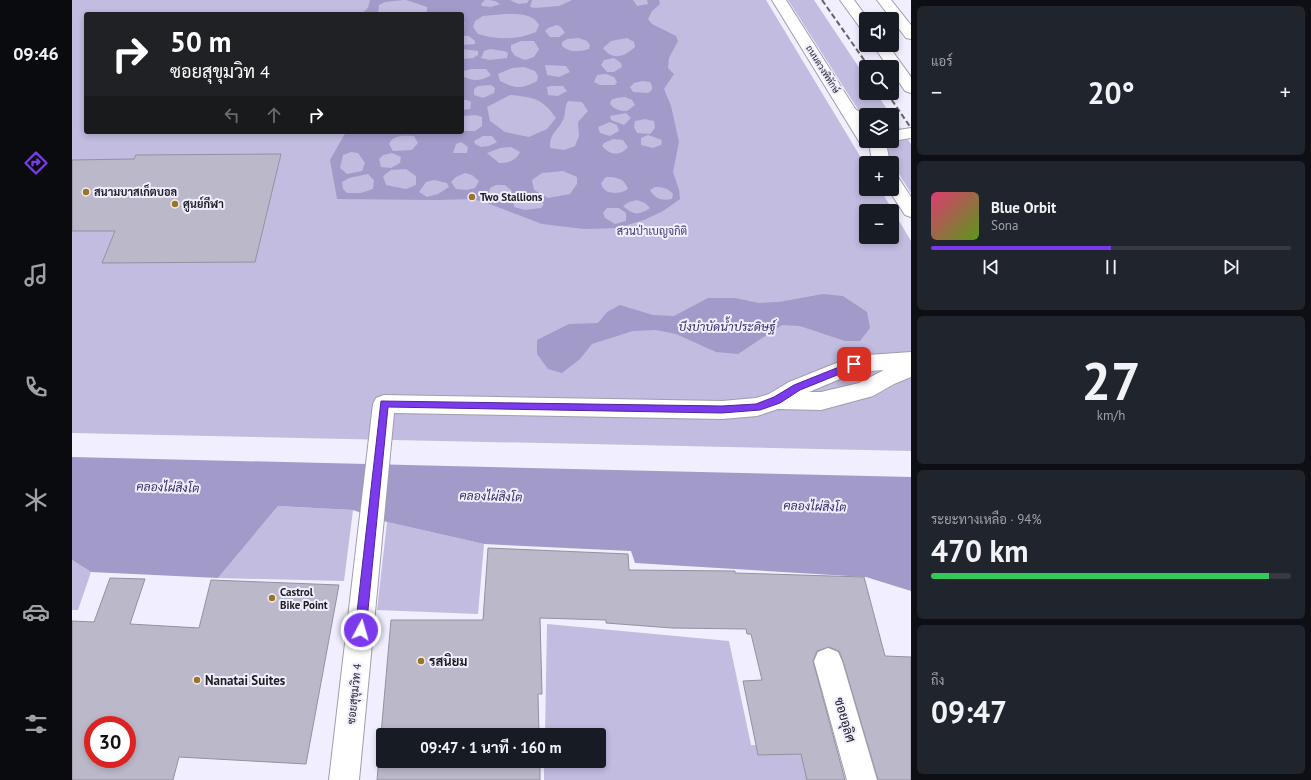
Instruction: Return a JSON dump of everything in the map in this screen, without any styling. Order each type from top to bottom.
[{"type":"main road","name":"ถนนดวงพิทักษ์","points":[[779,0],[859,128]]},
{"type":"main road","points":[[847,0],[859,16]]},
{"type":"main road","points":[[884,0],[911,35]]},
{"type":"main road","points":[[885,52],[911,88]]},
{"type":"main road","points":[[849,112],[859,119]]},
{"type":"main road","points":[[899,132],[911,133]]},
{"type":"main road","points":[[899,135],[911,133]]},
{"type":"main road","points":[[899,192],[911,211]]},
{"type":"main road","name":"ซอยสุขุมวิท 4","points":[[344,780],[384,404],[722,410],[757,407],[777,400],[797,388],[854,364],[911,360]]},
{"type":"main road","name":"ซอยสุขุมวิท 4","points":[[777,400],[821,401],[865,390],[886,378],[911,368]]},
{"type":"main road","name":"ซอยอุลิศ","points":[[828,661],[862,780]]},
{"type":"green space","name":"สวนป่าเบญจกิติ","points":[[72,0],[766,0],[860,156],[859,196],[884,196],[889,204],[859,204],[859,244],[899,244],[899,221],[911,241],[911,451],[72,433]]},
{"type":"green space","points":[[788,0],[814,0],[859,68],[859,100],[881,100],[886,108],[859,108],[859,111]]},
{"type":"green space","points":[[899,126],[911,144],[911,193],[899,174],[899,156],[888,156],[882,148],[899,148]]},
{"type":"green space","points":[[278,506],[353,510],[344,581],[218,578]]},
{"type":"green space","points":[[387,522],[484,544],[478,614],[377,610]]},
{"type":"green space","points":[[72,560],[91,572],[78,610],[72,610]]},
{"type":"green space","points":[[547,624],[729,641],[751,745],[802,746],[812,780],[544,780],[544,768],[606,768],[606,728],[545,728]]},
{"type":"water","points":[[370,0],[403,0],[385,2],[379,5],[378,12],[363,12],[368,8]]},
{"type":"water","points":[[406,0],[485,0],[481,4],[482,6],[491,7],[500,4],[489,0],[510,0],[518,4],[527,3],[529,0],[532,0],[530,7],[535,8],[559,6],[572,0],[633,0],[637,6],[648,4],[647,0],[659,0],[660,4],[652,11],[648,19],[652,24],[676,36],[678,41],[669,58],[668,68],[674,74],[664,89],[671,106],[679,142],[673,172],[679,190],[680,199],[663,211],[644,220],[617,228],[584,229],[542,224],[473,199],[337,199],[330,160],[345,134],[464,134],[464,131],[475,131],[482,126],[482,117],[476,115],[464,116],[464,110],[470,109],[471,102],[464,100],[464,77],[473,80],[481,80],[491,75],[486,69],[471,69],[464,71],[464,59],[473,58],[478,55],[478,51],[464,49],[464,45],[475,44],[475,41],[469,36],[464,36],[464,12],[426,12],[427,7]],"holes":[[[505,14],[529,16],[539,25],[536,32],[514,38],[500,38],[478,34],[473,27],[475,21],[483,16]],[[557,25],[561,27],[565,33],[559,37],[550,37],[545,31],[548,28]],[[579,38],[587,41],[590,45],[589,49],[581,51],[571,51],[562,46],[562,42],[567,39]],[[627,38],[634,42],[635,47],[627,53],[619,56],[611,55],[603,48],[611,41]],[[521,41],[534,41],[539,49],[534,57],[525,60],[515,56],[511,50],[511,45]],[[490,49],[508,53],[507,58],[489,60],[481,58],[484,51]],[[614,58],[621,63],[622,67],[614,72],[607,72],[601,65],[604,60]],[[545,65],[566,66],[570,72],[559,77],[547,75]],[[524,67],[535,71],[538,76],[537,81],[522,87],[515,87],[500,81],[498,74],[512,68]],[[606,74],[614,77],[617,82],[615,85],[600,85],[594,82],[597,75]],[[642,81],[650,82],[652,86],[652,90],[648,93],[633,92],[630,87],[634,83]],[[491,85],[495,88],[494,93],[483,98],[474,95],[474,89],[478,86]],[[563,86],[567,91],[558,96],[548,95],[547,87]],[[510,95],[531,98],[541,102],[556,118],[547,129],[529,137],[505,132],[490,121],[487,107]],[[625,97],[632,100],[635,105],[627,111],[616,109],[610,104],[611,100]],[[568,101],[582,102],[588,111],[578,122],[579,136],[575,146],[564,150],[550,148],[551,139],[554,132],[563,120]],[[626,113],[631,118],[624,125],[611,120],[610,116]],[[645,119],[654,121],[655,128],[650,134],[637,133],[634,127],[635,121]],[[610,122],[617,125],[619,131],[610,136],[600,133],[598,127]],[[648,135],[662,140],[661,145],[653,148],[641,145],[641,138]],[[414,136],[418,143],[412,150],[393,151],[389,144],[397,137]],[[483,136],[492,136],[497,142],[489,146],[481,147],[475,144],[474,141]],[[613,139],[623,140],[628,147],[622,152],[615,154],[602,146],[604,143]],[[461,142],[468,147],[467,153],[453,153],[456,144]],[[511,147],[520,152],[509,162],[499,163],[487,153],[500,148]],[[351,152],[358,153],[365,163],[362,171],[347,174],[340,168],[343,155]],[[392,153],[401,157],[400,163],[391,168],[381,167],[379,159],[383,155]],[[406,169],[416,176],[416,185],[406,189],[386,185],[383,176],[391,170]],[[563,171],[577,177],[577,184],[570,194],[548,198],[534,190],[532,180],[542,173]],[[465,173],[472,175],[479,181],[475,188],[467,190],[456,189],[451,182],[456,177]],[[368,174],[374,180],[373,189],[361,193],[347,193],[343,189],[342,182],[349,178]],[[606,177],[614,177],[622,180],[628,189],[616,193],[605,190],[601,183]],[[434,180],[447,183],[449,187],[438,194],[427,197],[419,192],[426,182]],[[496,185],[505,185],[512,191],[509,196],[498,199],[488,196],[490,188]],[[655,187],[660,187],[669,190],[673,194],[672,199],[665,200],[652,193],[650,190]],[[529,194],[544,204],[541,208],[525,210],[514,207],[513,200]],[[637,200],[645,203],[650,208],[639,213],[633,213],[623,206],[629,202]],[[607,208],[619,208],[626,213],[626,221],[615,224],[605,218],[603,213]]]},
{"type":"water","name":"บึงบำบัดน้ำประดิษฐ์","points":[[823,294],[843,296],[867,312],[870,328],[860,341],[845,341],[800,326],[782,325],[738,354],[716,352],[676,334],[656,330],[633,331],[592,344],[580,359],[562,373],[548,369],[537,354],[537,340],[569,324],[598,323],[607,312],[620,305],[653,315],[674,316],[708,298],[735,298],[759,303],[779,302]]},
{"type":"water","name":"คลองไผ่สิงโต","points":[[72,457],[911,477],[911,591],[866,577],[635,563],[631,551],[484,544],[387,522],[353,510],[278,506],[218,578],[91,572],[72,560]]},
{"type":"building","points":[[281,154],[255,262],[102,263],[115,231],[72,231],[72,160],[134,159],[136,155]]},
{"type":"building","points":[[488,548],[628,554],[629,570],[735,571],[735,573],[864,577],[885,656],[911,657],[911,780],[878,780],[843,661],[839,651],[829,647],[817,651],[813,661],[845,780],[807,780],[801,754],[758,755],[743,681],[762,680],[751,634],[747,634],[746,629],[672,628],[606,623],[606,620],[540,618],[542,694],[538,694],[539,728],[382,728],[391,620],[483,620]]},
{"type":"building","name":"Nanatai Suites","points":[[110,578],[145,579],[130,624],[199,628],[211,580],[339,585],[306,764],[179,757],[173,780],[72,780],[72,621],[94,622]]},
{"type":"building","points":[[378,768],[540,768],[540,780],[377,780]]},
{"type":"railway","points":[[822,0],[864,60]]},
{"type":"railway","points":[[892,100],[911,128]]},
{"type":"place","name":"สนามบาสเก็ตบอล","points":[[86,192]]},
{"type":"place","name":"Two Stallions","points":[[472,197]]},
{"type":"place","name":"ศูนย์กีฬา","points":[[175,204]]},
{"type":"place","name":"Castrol Bike Point","points":[[272,598]]},
{"type":"place","name":"รสนิยม","points":[[421,661]]},
{"type":"place","name":"Nanatai Suites","points":[[197,680]]},
{"type":"route","points":[[361,630],[384,404],[722,410],[757,407],[777,400],[797,388],[854,364]]}]
